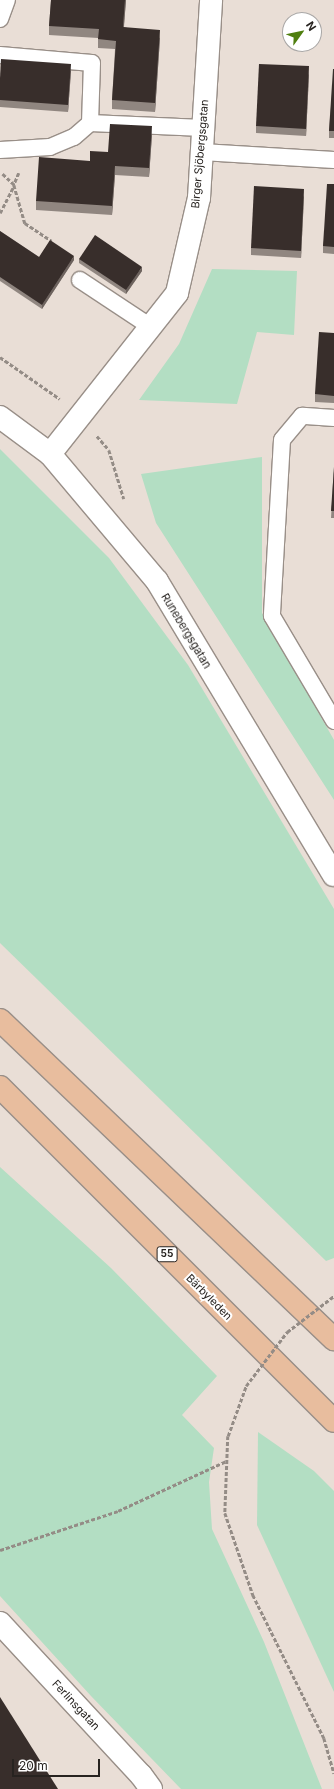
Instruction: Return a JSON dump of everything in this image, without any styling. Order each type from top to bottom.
[{"type":"main road","points":[[0,1020],[334,1339]]},
{"type":"main road","name":"Bärbyleden","points":[[0,1087],[334,1421]]},
{"type":"street","name":"Birger Sjöbergsgatan","points":[[50,454],[177,293],[199,198],[211,0]]},
{"type":"street","name":"Runebergsgatan","points":[[0,417],[50,454],[157,582],[334,875]]},
{"type":"street","name":"Ferlinsgatan","points":[[0,1623],[141,1775],[151,1789]]},
{"type":"lane","points":[[0,19],[7,0]]},
{"type":"lane","points":[[0,55],[92,63],[90,123]]},
{"type":"lane","points":[[0,150],[50,148],[74,137],[90,123],[203,128]]},
{"type":"lane","points":[[202,152],[334,160]]},
{"type":"lane","points":[[80,280],[151,327]]},
{"type":"lane","points":[[334,418],[302,416],[282,440],[272,616],[330,703],[334,721]]},
{"type":"path","points":[[0,213],[30,148]]},
{"type":"path","points":[[0,172],[14,185],[25,223],[58,245]]},
{"type":"path","points":[[0,357],[81,416]]},
{"type":"path","points":[[334,1296],[287,1332],[246,1386],[228,1436],[225,1513],[253,1595],[324,1738],[334,1774]]},
{"type":"path","points":[[0,1550],[118,1510],[227,1461]]},
{"type":"green space","points":[[212,269],[297,271],[294,335],[257,332],[237,404],[139,400],[179,344]]},
{"type":"green space","points":[[0,449],[109,558],[188,665],[334,909],[334,1258],[326,1261],[0,943]]},
{"type":"green space","points":[[262,457],[262,613],[334,740],[334,800],[156,523],[141,474]]},
{"type":"green space","points":[[0,1167],[111,1268],[217,1376],[182,1415],[214,1448],[209,1482],[212,1529],[264,1642],[322,1789],[181,1789],[91,1696],[0,1596]]},
{"type":"green space","points":[[258,1432],[314,1471],[334,1491],[334,1692],[257,1525]]},
{"type":"building","points":[[51,0],[125,0],[123,27],[160,30],[155,103],[112,100],[116,41],[98,39],[99,29],[49,26]]},
{"type":"building","points":[[1,59],[71,64],[68,105],[0,100]]},
{"type":"building","points":[[259,64],[309,66],[306,129],[256,126]]},
{"type":"building","points":[[333,69],[334,131],[329,131]]},
{"type":"building","points":[[110,124],[152,126],[149,168],[115,166],[112,206],[36,201],[39,157],[90,161],[90,151],[108,152]]},
{"type":"building","points":[[327,184],[334,184],[334,247],[323,246]]},
{"type":"building","points":[[254,186],[304,189],[301,251],[251,248]]},
{"type":"building","points":[[0,231],[39,257],[50,240],[74,256],[42,305],[0,277]]},
{"type":"building","points":[[95,235],[142,267],[126,290],[79,259]]},
{"type":"building","points":[[319,332],[334,333],[334,396],[315,394]]},
{"type":"building","points":[[334,467],[334,511],[331,511]]},
{"type":"building","points":[[0,1697],[58,1789],[0,1789]]}]
